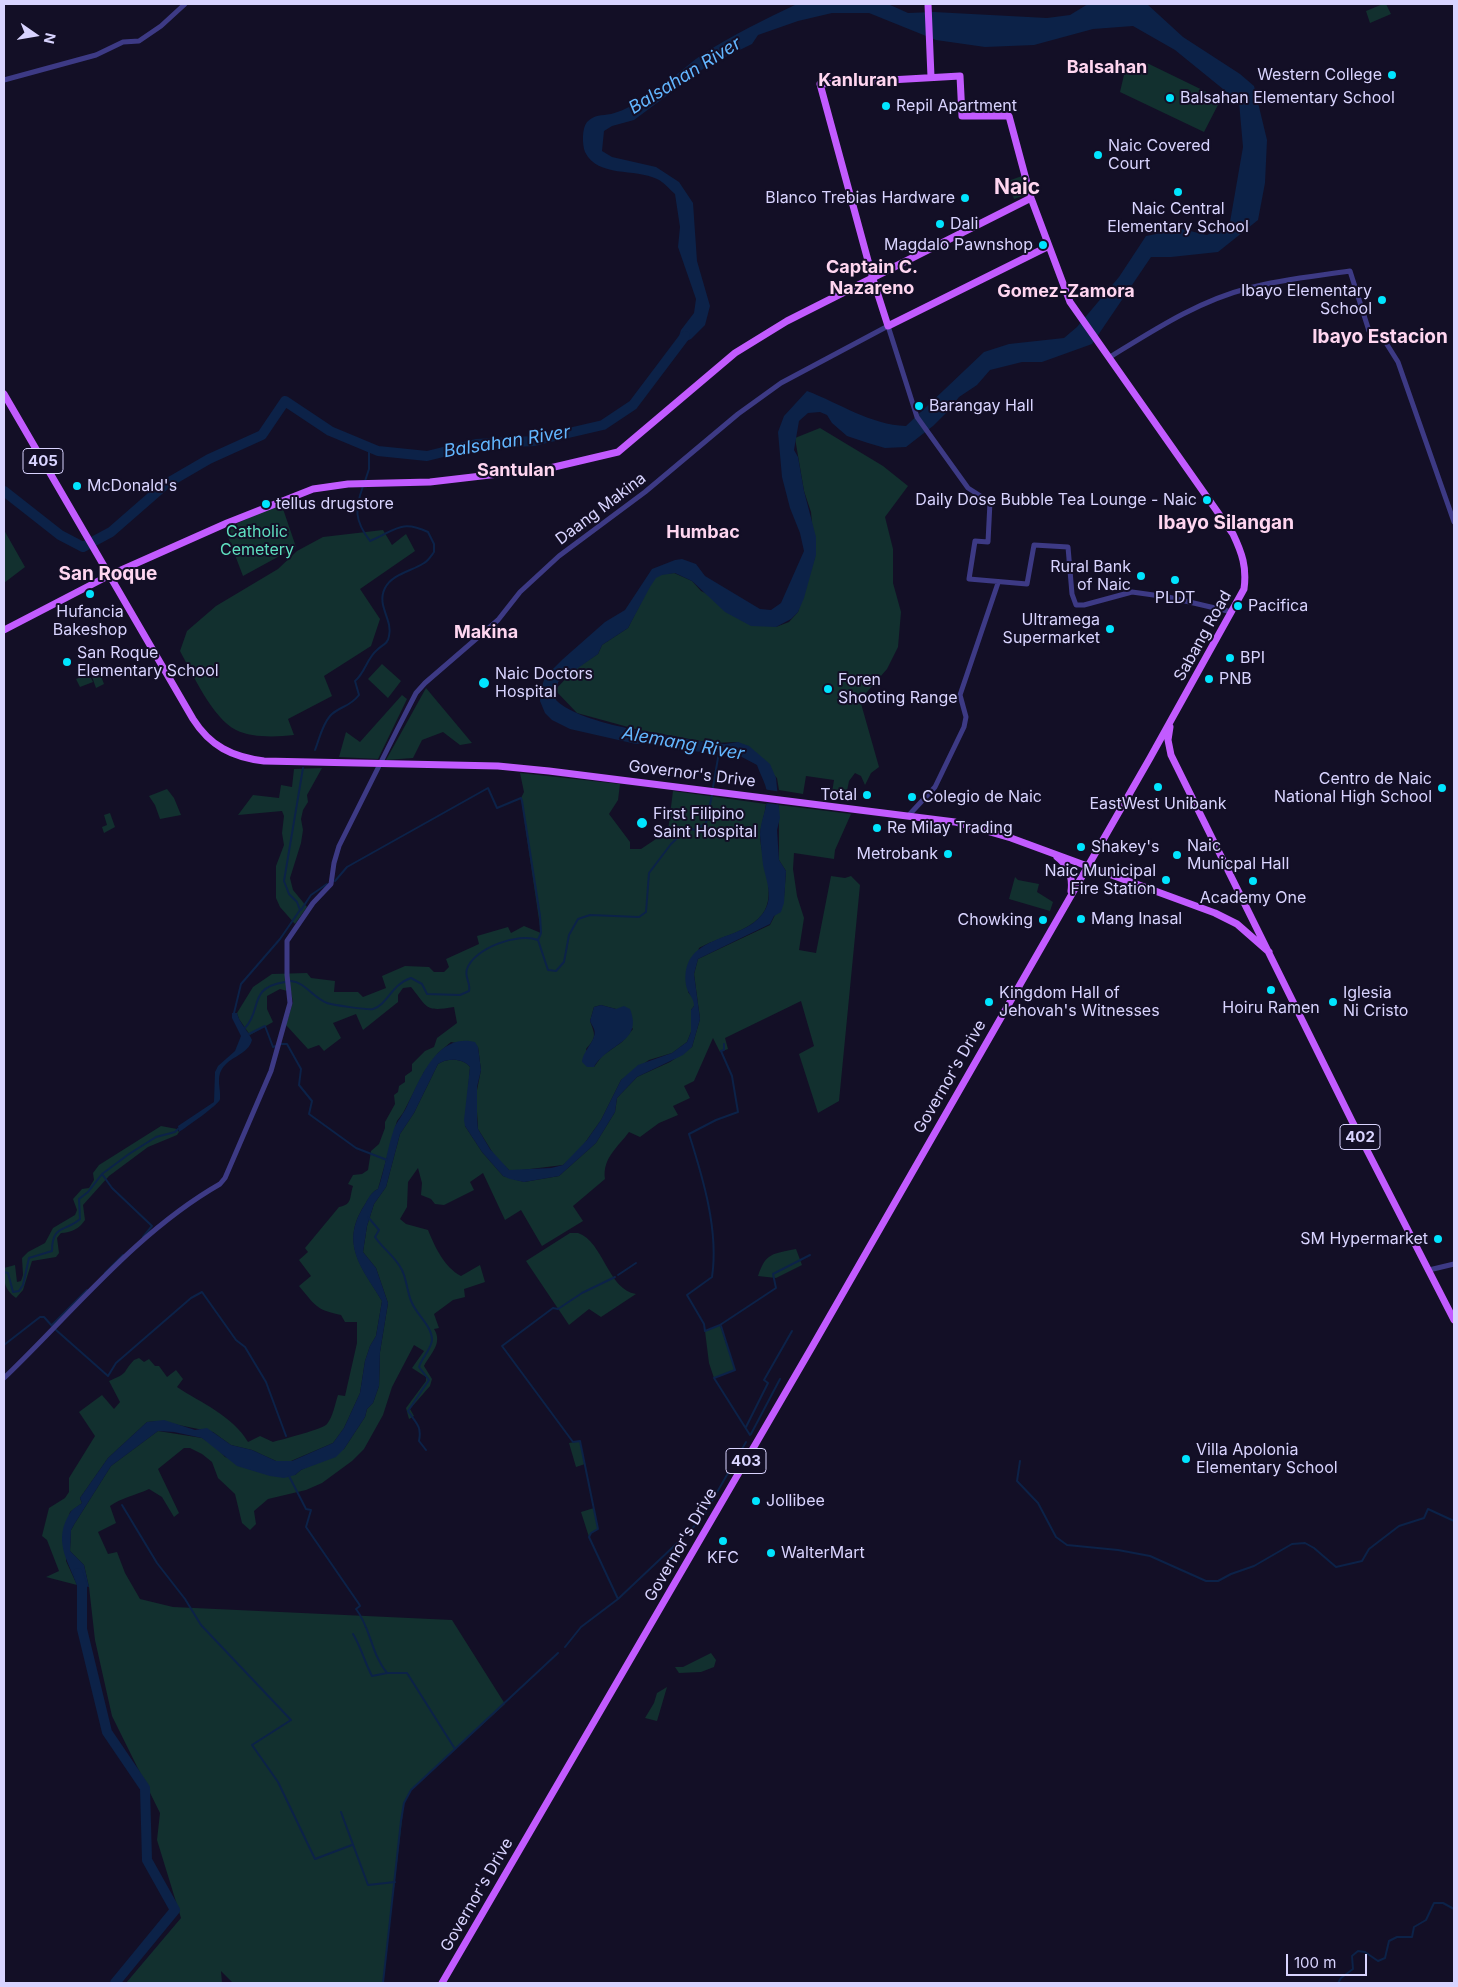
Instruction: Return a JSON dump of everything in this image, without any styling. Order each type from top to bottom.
[{"type":"main road","points":[[928,6],[930,77]]},
{"type":"main road","points":[[4,630],[110,575],[235,520],[313,489],[363,484],[430,482],[537,470],[618,452],[735,353],[787,321],[873,279],[1031,198],[1009,116],[962,116],[960,76],[820,84],[873,279],[888,326],[1049,246]]},
{"type":"main road","name":"402","points":[[1031,198],[1049,246]]},
{"type":"main road","name":"Sabang Road","points":[[1049,246],[1068,296],[1080,317],[1233,534],[1244,556],[1247,572],[1244,589],[1232,612],[1089,866]]},
{"type":"main road","name":"Governor's Drive","points":[[4,394],[196,724],[216,746],[233,755],[264,761],[380,765],[498,766],[755,796],[969,825],[1089,866],[442,1983]]},
{"type":"main road","name":"402","points":[[1172,720],[1168,736],[1170,752],[1352,1122],[1454,1320]]},
{"type":"main road","points":[[1051,852],[1068,869],[1072,880],[1070,896]]},
{"type":"main road","points":[[1089,866],[1226,918],[1237,924],[1269,952]]},
{"type":"street","points":[[4,80],[96,55],[123,42],[139,41],[162,26],[186,4]]},
{"type":"street","points":[[1110,357],[1169,320],[1221,297],[1250,288],[1350,271],[1369,330],[1372,334],[1384,338],[1394,354],[1454,522]]},
{"type":"street","points":[[888,326],[917,417],[968,488],[990,502],[988,542],[975,541],[969,579],[1027,584],[1034,545],[1068,547],[1072,594],[1076,605],[1079,606],[1132,592],[1168,597],[1232,612]]},
{"type":"street","name":"Daang Makina","points":[[4,1378],[87,1294],[177,1211],[220,1184],[225,1178],[271,1071],[290,1003],[287,975],[288,941],[313,903],[331,884],[339,846],[418,690],[498,620],[520,592],[559,556],[630,504],[738,414],[774,388],[888,326]]},
{"type":"street","points":[[908,816],[935,787],[964,727],[966,717],[960,695],[998,583]]},
{"type":"street","points":[[1429,1270],[1454,1264]]},
{"type":"green space","points":[[1386,4],[1391,14],[1370,23],[1366,11]]},
{"type":"green space","points":[[1127,62],[1147,63],[1221,99],[1204,132],[1120,92]]},
{"type":"green space","points":[[1022,176],[1028,194],[1014,199],[1008,181]]},
{"type":"green space","points":[[820,428],[883,466],[908,486],[885,517],[893,549],[893,583],[901,612],[898,647],[887,669],[860,700],[879,767],[871,773],[865,785],[861,776],[855,773],[849,781],[846,796],[837,800],[831,799],[834,780],[806,776],[803,794],[779,790],[777,778],[738,742],[712,743],[639,730],[577,713],[555,690],[575,669],[598,654],[602,645],[628,628],[655,575],[674,573],[692,581],[701,591],[776,627],[789,622],[798,612],[815,557],[811,512],[804,491],[795,438]]},
{"type":"green space","name":"Catholic Cemetery","points":[[281,503],[296,547],[243,576],[225,529]]},
{"type":"green space","points":[[4,530],[25,567],[4,583]]},
{"type":"green space","points":[[383,530],[392,545],[406,534],[415,551],[360,589],[380,619],[371,646],[324,676],[332,696],[288,719],[294,735],[257,736],[242,733],[227,724],[211,706],[180,651],[187,631],[216,606],[278,569],[297,551],[323,537]]},
{"type":"green space","points":[[382,664],[401,681],[388,698],[368,679]]},
{"type":"green space","points":[[99,671],[104,684],[96,688],[91,674]]},
{"type":"green space","points":[[89,674],[93,682],[80,687],[76,679]]},
{"type":"green space","points":[[426,688],[472,743],[460,745],[443,732],[422,740],[413,758],[386,760]]},
{"type":"green space","points":[[402,695],[407,699],[378,759],[339,757],[346,732],[360,742]]},
{"type":"green space","points":[[322,768],[307,795],[308,802],[303,810],[301,819],[303,830],[301,843],[290,878],[293,890],[307,907],[295,924],[280,907],[276,898],[276,866],[284,845],[282,833],[284,816],[282,811],[238,815],[253,795],[279,798],[281,785],[292,787],[294,769]]},
{"type":"green space","points":[[520,773],[620,784],[618,800],[609,814],[630,842],[630,849],[641,849],[668,831],[673,791],[766,804],[760,834],[769,890],[765,911],[752,924],[699,948],[688,992],[694,999],[694,1006],[691,1010],[691,1032],[687,1042],[672,1053],[649,1060],[621,1080],[601,1120],[579,1151],[563,1165],[514,1171],[509,1170],[496,1158],[478,1129],[476,1095],[481,1070],[478,1047],[451,1042],[438,1053],[424,1072],[397,1121],[378,1189],[370,1196],[357,1220],[354,1245],[357,1256],[382,1301],[376,1336],[365,1361],[360,1393],[344,1428],[333,1443],[291,1461],[276,1461],[252,1450],[231,1445],[213,1432],[159,1421],[147,1422],[108,1458],[80,1498],[82,1503],[70,1512],[66,1561],[77,1585],[46,1577],[59,1571],[47,1540],[42,1536],[49,1508],[65,1498],[69,1492],[69,1478],[95,1436],[79,1412],[102,1395],[114,1409],[120,1402],[109,1381],[123,1374],[134,1360],[139,1358],[144,1362],[149,1359],[155,1366],[159,1366],[167,1377],[176,1370],[183,1379],[177,1387],[225,1417],[242,1433],[248,1442],[260,1436],[273,1442],[324,1426],[331,1418],[338,1395],[345,1396],[357,1343],[357,1322],[345,1322],[341,1315],[321,1309],[313,1302],[299,1286],[311,1276],[299,1260],[308,1252],[305,1248],[339,1207],[349,1202],[353,1186],[348,1184],[353,1175],[362,1174],[368,1170],[371,1151],[379,1144],[385,1128],[385,1122],[395,1104],[394,1095],[398,1092],[399,1086],[405,1082],[405,1076],[412,1071],[412,1064],[425,1051],[434,1047],[437,1038],[457,1023],[454,1007],[437,1009],[428,1007],[411,987],[403,988],[398,995],[398,1002],[363,1030],[356,1014],[333,1023],[341,1038],[324,1051],[319,1045],[308,1049],[286,1025],[293,1002],[291,992],[280,989],[267,996],[267,1009],[273,1022],[250,1035],[237,1013],[253,987],[272,974],[307,973],[311,978],[335,981],[334,992],[358,992],[363,997],[386,988],[382,976],[405,966],[429,967],[434,972],[444,972],[449,967],[446,959],[479,944],[477,936],[508,927],[511,933],[524,926],[541,933],[521,798],[524,792]],"holes":[[[601,1005],[616,1009],[633,1029],[622,1042],[602,1056],[594,1067],[586,1049],[594,1036],[590,1021],[594,1007]]]},
{"type":"green space","points":[[167,789],[174,798],[181,815],[160,819],[155,805],[149,796]]},
{"type":"green space","points":[[779,805],[851,814],[835,850],[834,859],[794,853],[793,869],[797,896],[804,918],[799,950],[816,953],[831,876],[845,878],[851,876],[860,885],[839,1101],[818,1113],[799,1054],[814,1046],[801,1001],[725,1038],[728,1049],[720,1052],[713,1038],[694,1081],[684,1086],[690,1098],[673,1106],[678,1115],[659,1123],[640,1137],[629,1132],[616,1147],[609,1159],[606,1165],[605,1179],[573,1206],[583,1221],[542,1246],[521,1210],[505,1220],[483,1173],[470,1182],[474,1190],[444,1205],[435,1204],[431,1199],[421,1195],[422,1183],[418,1168],[408,1182],[407,1207],[400,1219],[406,1224],[428,1230],[445,1262],[461,1276],[480,1265],[485,1282],[464,1289],[465,1297],[453,1300],[434,1314],[439,1328],[434,1329],[437,1343],[424,1366],[432,1379],[430,1386],[410,1409],[414,1416],[409,1419],[406,1408],[426,1381],[426,1377],[412,1368],[424,1351],[414,1345],[392,1387],[383,1415],[364,1449],[352,1461],[322,1483],[306,1490],[268,1499],[254,1511],[256,1524],[250,1530],[242,1523],[235,1494],[218,1478],[212,1462],[190,1448],[184,1448],[158,1469],[179,1513],[174,1517],[162,1497],[149,1489],[110,1506],[116,1523],[98,1532],[108,1554],[117,1552],[125,1573],[140,1599],[173,1607],[452,1620],[505,1704],[411,1790],[404,1803],[383,1983],[233,1983],[221,1971],[222,1983],[126,1983],[181,1918],[157,1840],[160,1813],[112,1716],[95,1640],[89,1587],[84,1565],[70,1551],[71,1530],[111,1466],[158,1431],[202,1438],[216,1447],[225,1457],[295,1475],[301,1470],[344,1449],[365,1417],[367,1409],[373,1403],[379,1386],[380,1352],[388,1303],[376,1268],[363,1252],[367,1226],[374,1204],[386,1187],[400,1134],[414,1113],[438,1064],[455,1060],[463,1062],[470,1067],[465,1126],[482,1152],[503,1176],[524,1182],[559,1176],[596,1143],[615,1112],[617,1098],[637,1077],[670,1062],[692,1047],[700,1019],[694,974],[698,959],[770,925],[784,897],[786,871],[779,860]]},
{"type":"green space","points":[[110,813],[115,827],[104,833],[102,827],[107,825],[104,815]]},
{"type":"green space","points":[[1015,877],[1018,880],[1039,884],[1037,892],[1053,902],[1050,911],[1009,899]]},
{"type":"green space","points":[[161,1126],[177,1129],[179,1132],[177,1135],[148,1147],[109,1176],[83,1205],[85,1220],[83,1223],[72,1231],[61,1233],[57,1238],[59,1253],[56,1257],[32,1261],[23,1290],[16,1298],[12,1295],[6,1285],[4,1268],[15,1265],[17,1282],[21,1281],[23,1275],[22,1258],[28,1252],[45,1243],[53,1228],[75,1215],[77,1210],[73,1199],[82,1189],[89,1188],[94,1180],[93,1173],[99,1165]]},
{"type":"green space","points":[[570,1233],[578,1233],[594,1245],[619,1284],[626,1291],[636,1294],[601,1317],[589,1309],[569,1325],[526,1261]]},
{"type":"green space","points":[[796,1249],[802,1265],[776,1278],[758,1276],[764,1262],[771,1255]]},
{"type":"green space","points":[[720,1325],[735,1370],[714,1378],[709,1363],[705,1331]]},
{"type":"green space","points":[[580,1441],[585,1464],[576,1467],[569,1443]]},
{"type":"green space","points":[[594,1508],[598,1529],[591,1533],[589,1537],[581,1512]]},
{"type":"green space","points":[[711,1653],[716,1660],[714,1667],[701,1672],[679,1673],[675,1667],[683,1667]]},
{"type":"green space","points":[[667,1687],[657,1721],[645,1718],[654,1703],[657,1693]]},
{"type":"water","points":[[797,4],[888,4],[908,13],[934,12],[1047,18],[1070,15],[1088,4],[1147,4],[1183,37],[1240,74],[1254,86],[1267,140],[1265,183],[1258,220],[1218,252],[1151,257],[1092,344],[1042,362],[1022,362],[990,370],[977,385],[959,397],[933,426],[906,447],[885,448],[847,436],[832,423],[827,415],[820,412],[808,413],[799,421],[794,450],[798,457],[804,491],[816,537],[816,555],[804,598],[798,612],[791,619],[776,627],[751,626],[725,612],[692,581],[675,573],[662,575],[656,578],[650,587],[628,628],[602,645],[598,654],[558,682],[556,700],[586,717],[629,729],[675,737],[712,743],[738,742],[749,746],[770,764],[776,778],[780,818],[777,830],[779,860],[786,871],[784,903],[781,912],[774,916],[770,924],[698,959],[694,974],[700,1019],[692,1047],[683,1055],[637,1077],[617,1098],[615,1112],[596,1143],[559,1176],[524,1182],[503,1176],[482,1152],[465,1126],[464,1120],[470,1067],[463,1062],[455,1060],[438,1064],[414,1113],[400,1134],[386,1187],[374,1204],[367,1226],[363,1252],[376,1268],[388,1303],[380,1352],[379,1386],[373,1403],[367,1409],[365,1417],[344,1449],[336,1457],[284,1478],[270,1476],[237,1466],[202,1438],[174,1432],[158,1431],[111,1466],[71,1530],[70,1551],[84,1565],[89,1587],[77,1585],[63,1549],[62,1541],[65,1523],[71,1512],[82,1503],[80,1498],[108,1458],[147,1422],[164,1420],[195,1430],[207,1428],[231,1445],[252,1450],[276,1461],[292,1461],[333,1443],[344,1428],[360,1393],[365,1361],[376,1336],[382,1301],[356,1256],[354,1233],[357,1220],[370,1196],[378,1189],[395,1126],[424,1071],[440,1051],[450,1044],[462,1041],[475,1042],[478,1047],[481,1070],[477,1087],[478,1129],[490,1149],[509,1170],[551,1168],[563,1165],[587,1140],[601,1120],[621,1080],[638,1065],[672,1053],[687,1042],[691,1032],[691,1010],[694,1006],[686,985],[686,969],[691,957],[711,942],[748,926],[764,913],[769,893],[763,865],[760,835],[767,793],[757,765],[740,756],[712,751],[672,749],[648,743],[636,744],[570,729],[552,720],[545,713],[540,701],[545,677],[605,622],[625,610],[652,569],[675,560],[682,559],[696,564],[705,576],[760,609],[771,610],[781,603],[804,551],[782,477],[778,432],[784,416],[807,391],[868,418],[893,425],[906,426],[984,352],[1009,344],[1064,338],[1077,327],[1119,277],[1146,236],[1182,229],[1207,235],[1230,222],[1243,147],[1239,102],[1175,50],[1133,26],[1093,29],[1034,45],[985,47],[936,40],[869,13],[832,13],[798,21],[758,35],[752,44],[707,66],[634,120],[612,126],[604,131],[602,151],[612,157],[656,167],[679,182],[693,203],[697,261],[710,306],[705,325],[691,339],[676,346],[681,330],[694,313],[696,299],[678,247],[680,227],[675,194],[657,179],[608,169],[599,166],[591,160],[585,152],[583,145],[585,125],[595,116],[614,113],[639,102],[703,54],[726,40]]},
{"type":"water","points":[[601,1005],[616,1009],[624,1006],[630,1009],[633,1020],[632,1029],[628,1036],[600,1059],[594,1067],[587,1067],[582,1062],[595,1033],[590,1021],[594,1007]]},
{"type":"water","points":[[232,1013],[237,1013],[250,1036],[252,1040],[250,1045],[225,1065],[220,1072],[220,1099],[218,1102],[179,1132],[178,1126],[214,1102],[215,1072],[218,1066],[235,1051],[241,1036],[232,1018]]},
{"type":"pier","points":[[763,789],[781,792],[782,805],[764,803]]},
{"type":"waterway","name":"Balsahan River","points":[[4,491],[60,535],[83,547],[111,532],[166,484],[209,459],[262,435],[285,401],[330,431],[378,451],[427,456],[476,444],[534,441],[603,425],[633,405],[685,336]]},
{"type":"waterway","points":[[365,481],[369,469],[369,448]]},
{"type":"waterway","points":[[315,750],[327,720],[333,713],[352,702],[359,695],[355,681],[374,653],[388,639],[390,630],[382,601],[388,583],[397,576],[425,562],[434,552],[434,544],[428,532],[418,528],[404,526],[370,541],[361,527],[357,508],[363,486]]},
{"type":"waterway","points":[[713,787],[719,752]]},
{"type":"waterway","points":[[234,1013],[241,984],[280,939],[300,910],[297,902],[289,894],[284,881],[303,768]]},
{"type":"waterway","points":[[335,881],[347,867],[488,788],[497,808],[521,798],[522,801],[540,916],[541,933],[538,940]]},
{"type":"waterway","points":[[291,981],[301,984],[317,998],[327,1003],[364,1009],[378,1007],[399,985],[411,978],[422,984],[427,994],[460,995],[469,991],[466,975],[467,969],[471,961],[478,954],[498,944],[520,938],[538,940],[548,970],[556,971],[564,962],[569,935],[578,919],[590,915],[639,917],[646,912],[649,873],[671,844],[688,828],[695,830],[706,823],[712,795]]},
{"type":"waterway","points":[[301,910],[311,895],[327,884]]},
{"type":"waterway","points":[[245,1028],[250,1021],[260,994],[273,985],[285,982]]},
{"type":"waterway","points":[[249,1034],[265,1026],[273,1047],[276,1046]]},
{"type":"waterway","points":[[281,1044],[287,1044],[301,1069],[299,1085],[312,1101],[309,1114],[356,1148],[387,1160]]},
{"type":"waterway","points":[[724,1044],[724,1050],[721,1051],[732,1076],[738,1112],[716,1120],[689,1134],[704,1186],[713,1241],[712,1277],[687,1295],[704,1324],[705,1331],[720,1325],[776,1288],[773,1274],[810,1255]]},
{"type":"waterway","points":[[4,1272],[8,1273],[13,1292],[19,1291],[23,1285],[29,1258],[52,1251],[54,1236],[57,1232],[80,1219],[79,1199],[88,1192],[102,1174],[156,1137],[175,1132],[178,1129]]},
{"type":"waterway","points":[[102,1174],[112,1188],[152,1226],[143,1237]]},
{"type":"waterway","points":[[368,1217],[379,1230],[375,1237],[402,1270],[412,1303],[430,1330],[432,1340],[430,1347],[419,1367],[429,1380],[408,1411],[418,1425],[420,1432],[419,1441],[426,1450]]},
{"type":"waterway","points":[[105,1273],[123,1255]]},
{"type":"waterway","points":[[618,1275],[636,1263]]},
{"type":"waterway","points":[[615,1277],[582,1293],[558,1309],[553,1308],[502,1346],[573,1442],[580,1441],[598,1529],[591,1533],[589,1537],[618,1599]]},
{"type":"waterway","points":[[52,1325],[87,1290]]},
{"type":"waterway","points":[[56,1330],[108,1376],[116,1363],[191,1298],[202,1292],[236,1340],[245,1347],[266,1382],[286,1436]]},
{"type":"waterway","points":[[4,1345],[40,1317],[44,1317],[52,1326]]},
{"type":"waterway","points":[[721,1326],[735,1370],[714,1378],[750,1435]]},
{"type":"waterway","points":[[746,1427],[768,1383],[764,1380],[792,1331]]},
{"type":"waterway","points":[[751,1434],[780,1379]]},
{"type":"waterway","points":[[565,1647],[581,1627],[618,1599],[691,1530],[705,1513],[746,1442]]},
{"type":"waterway","points":[[1020,1461],[1017,1481],[1038,1503],[1056,1537],[1067,1545],[1118,1550],[1150,1556],[1206,1581],[1218,1581],[1254,1566],[1292,1544],[1305,1543],[1314,1548],[1336,1567],[1362,1561],[1369,1549],[1399,1526],[1424,1518],[1428,1509],[1454,1521]]},
{"type":"waterway","points":[[289,1476],[306,1509],[311,1510],[306,1527],[359,1604],[360,1606],[356,1609],[365,1624],[382,1666],[387,1673],[407,1673],[455,1749]]},
{"type":"waterway","points":[[122,1505],[157,1563],[185,1599],[201,1625],[291,1720],[252,1745],[278,1782],[315,1859],[352,1845]]},
{"type":"waterway","name":"Alemang River","points":[[78,1573],[82,1585],[82,1629],[107,1732],[145,1788],[147,1860],[175,1910],[115,1983]]},
{"type":"waterway","points":[[353,1634],[372,1676],[387,1673]]},
{"type":"waterway","points":[[383,1983],[404,1803],[411,1790],[558,1653]]},
{"type":"waterway","points":[[341,1812],[368,1885],[395,1882]]},
{"type":"waterway","points":[[1338,1983],[1341,1978],[1353,1969],[1352,1956],[1358,1951],[1365,1952],[1378,1961],[1385,1958],[1389,1941],[1397,1937],[1412,1937],[1414,1927],[1426,1920],[1434,1903],[1443,1903],[1454,1909]]},
{"type":"place","name":"Western College","points":[[1392,75]]},
{"type":"place","name":"Balsahan Elementary School","points":[[1170,98]]},
{"type":"place","name":"Repil Apartment","points":[[886,106]]},
{"type":"place","name":"Naic Covered Court","points":[[1098,155]]},
{"type":"place","name":"Naic Central Elementary School","points":[[1178,192]]},
{"type":"place","name":"Blanco Trebias Hardware","points":[[965,198]]},
{"type":"place","name":"Dali","points":[[940,224]]},
{"type":"place","name":"Magdalo Pawnshop","points":[[1043,245]]},
{"type":"place","name":"Ibayo Elementary School","points":[[1382,300]]},
{"type":"place","name":"Barangay Hall","points":[[919,406]]},
{"type":"place","name":"McDonald's","points":[[77,486]]},
{"type":"place","name":"Daily Dose Bubble Tea Lounge - Naic","points":[[1207,500]]},
{"type":"place","name":"tellus drugstore","points":[[266,504]]},
{"type":"place","name":"Rural Bank of Naic","points":[[1141,576]]},
{"type":"place","name":"PLDT","points":[[1175,580]]},
{"type":"place","name":"Hufancia Bakeshop","points":[[90,594]]},
{"type":"place","name":"Pacifica","points":[[1238,606]]},
{"type":"place","name":"Ultramega Supermarket","points":[[1110,629]]},
{"type":"place","name":"BPI","points":[[1230,658]]},
{"type":"place","name":"San Roque Elementary School","points":[[67,662]]},
{"type":"place","name":"PNB","points":[[1209,679]]},
{"type":"place","name":"Naic Doctors Hospital","points":[[484,683]]},
{"type":"place","name":"Foren Shooting Range","points":[[828,689]]},
{"type":"place","name":"EastWest Unibank","points":[[1158,787]]},
{"type":"place","name":"Centro de Naic National High School","points":[[1442,788]]},
{"type":"place","name":"Total","points":[[867,795]]},
{"type":"place","name":"Colegio de Naic","points":[[912,797]]},
{"type":"place","name":"First Filipino Saint Hospital","points":[[642,823]]},
{"type":"place","name":"Re Milay Trading","points":[[877,828]]},
{"type":"place","name":"Shakey's","points":[[1081,847]]},
{"type":"place","name":"Metrobank","points":[[948,854]]},
{"type":"place","name":"Naic Municpal Hall","points":[[1177,855]]},
{"type":"place","name":"Naic Municipal Fire Station","points":[[1166,880]]},
{"type":"place","name":"Academy One","points":[[1253,881]]},
{"type":"place","name":"Mang Inasal","points":[[1081,919]]},
{"type":"place","name":"Chowking","points":[[1043,920]]},
{"type":"place","name":"Hoiru Ramen","points":[[1271,990]]},
{"type":"place","name":"Kingdom Hall of Jehovah's Witnesses","points":[[989,1002]]},
{"type":"place","name":"Iglesia Ni Cristo","points":[[1333,1002]]},
{"type":"place","name":"SM Hypermarket","points":[[1438,1239]]},
{"type":"place","name":"Villa Apolonia Elementary School","points":[[1186,1459]]},
{"type":"place","name":"Jollibee","points":[[756,1501]]},
{"type":"place","name":"KFC","points":[[723,1541]]},
{"type":"place","name":"WalterMart","points":[[771,1553]]},
{"type":"district","name":"Balsahan","points":[[1107,68]]},
{"type":"district","name":"Kanluran","points":[[858,81]]},
{"type":"district","name":"Naic","points":[[1017,188]]},
{"type":"district","name":"Captain C. Nazareno","points":[[872,278]]},
{"type":"district","name":"Gomez-Zamora","points":[[1066,292]]},
{"type":"district","name":"Ibayo Estacion","points":[[1380,337]]},
{"type":"district","name":"Santulan","points":[[516,471]]},
{"type":"district","name":"Ibayo Silangan","points":[[1226,523]]},
{"type":"district","name":"Humbac","points":[[703,533]]},
{"type":"district","name":"San Roque","points":[[108,574]]},
{"type":"district","name":"Makina","points":[[486,633]]}]
